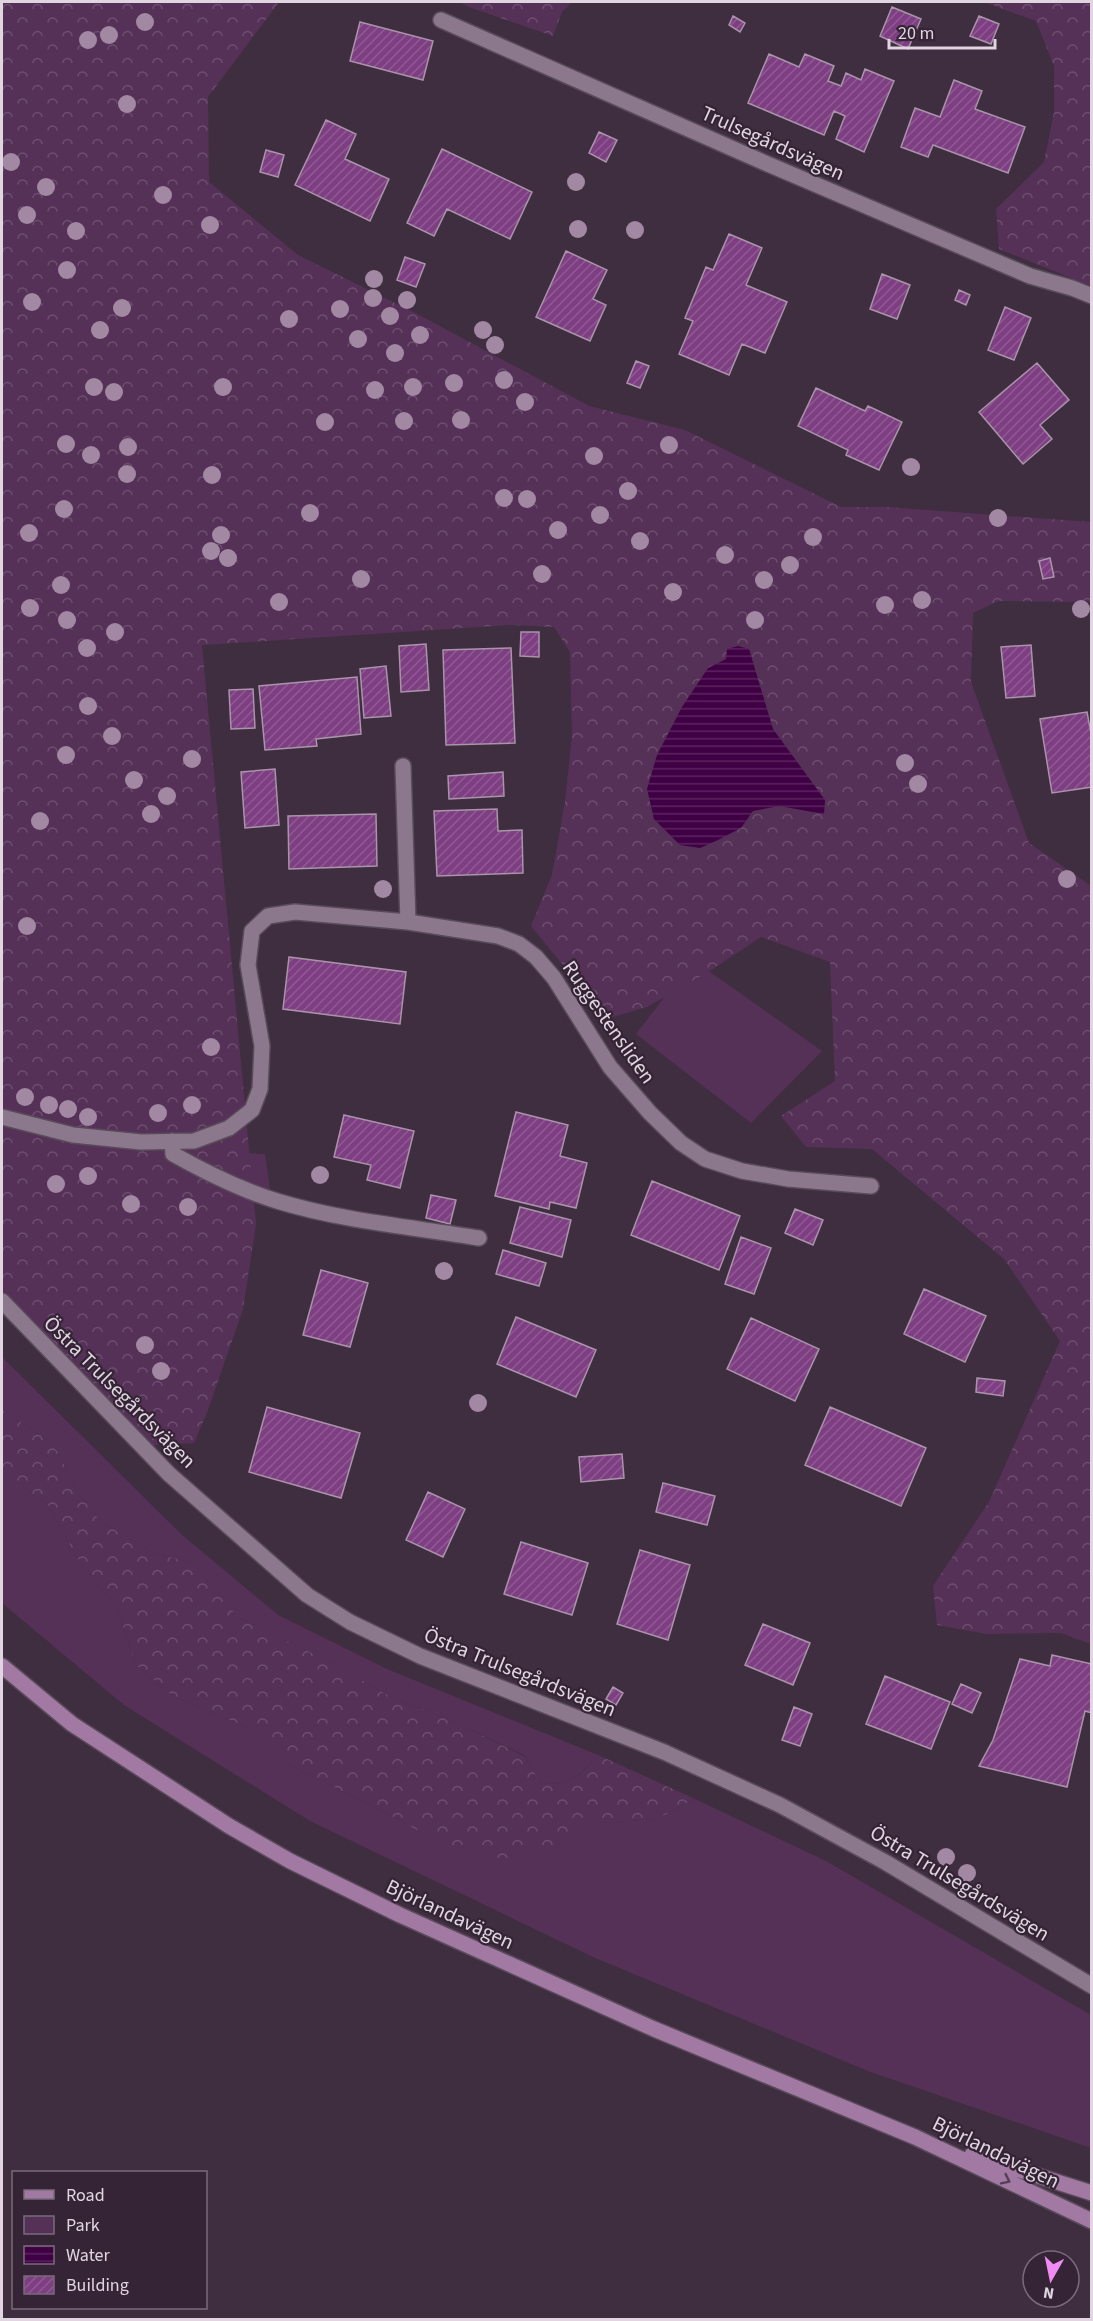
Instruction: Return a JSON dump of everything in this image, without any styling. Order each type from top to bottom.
[{"type":"street","name":"Trulsegårdsvägen","points":[[441,20],[763,162],[1030,276],[1092,296]]},
{"type":"street","points":[[403,766],[408,922]]},
{"type":"street","name":"Ruggestensliden","points":[[2,1117],[73,1136],[141,1142],[194,1141],[229,1128],[252,1110],[260,1089],[262,1046],[248,965],[252,931],[263,918],[273,914],[295,912],[408,922],[498,936],[519,944],[536,957],[554,978],[610,1067],[681,1143],[705,1159],[742,1171],[871,1186]]},
{"type":"street","points":[[172,1141],[173,1154],[228,1182],[275,1201],[316,1211],[479,1238]]},
{"type":"street","name":"Östra Trulsegårdsvägen","points":[[2,1301],[168,1474],[307,1595],[350,1622],[420,1656],[664,1752],[780,1805],[885,1862],[1092,1986]]},
{"type":"street","name":"Björlandavägen","points":[[2,1666],[72,1724],[229,1826],[290,1861],[400,1915],[643,2025],[915,2136],[1092,2221]]},
{"type":"street","name":"Björlandavägen","points":[[915,2136],[1092,2193]]},
{"type":"green space","points":[[2,2],[279,2],[208,97],[209,182],[298,255],[421,316],[589,406],[685,430],[841,507],[886,507],[1091,522],[1091,602],[998,601],[973,613],[971,682],[1029,843],[1091,886],[1091,1644],[1061,1633],[987,1634],[937,1625],[933,1586],[989,1502],[1060,1341],[1004,1259],[872,1149],[806,1147],[781,1116],[835,1081],[830,962],[761,937],[708,972],[647,1007],[602,1020],[563,965],[531,926],[552,875],[565,802],[572,736],[570,652],[554,627],[511,625],[202,645],[256,1224],[243,1309],[208,1410],[194,1443],[152,1445],[69,1365],[2,1291]]},
{"type":"green space","points":[[459,2],[572,2],[562,12],[553,36]]},
{"type":"green space","points":[[984,2],[1091,2],[1091,286],[999,249],[996,209],[1044,162],[1054,112],[1054,66],[1036,21]]},
{"type":"green space","points":[[693,960],[822,1051],[751,1123],[636,1034]]},
{"type":"green space","points":[[246,1153],[265,1154],[270,1189],[235,1178]]},
{"type":"green space","points":[[2,1357],[181,1534],[278,1615],[387,1669],[598,1755],[572,1779],[558,1784],[538,1782],[526,1756],[455,1722],[389,1696],[336,1665],[238,1617],[191,1562],[156,1554],[101,1522],[76,1490],[58,1452],[43,1437],[2,1410]]},
{"type":"green space","points":[[2,1410],[43,1437],[58,1452],[76,1490],[101,1522],[156,1554],[191,1562],[238,1617],[336,1665],[389,1696],[455,1722],[526,1757],[539,1782],[558,1784],[573,1779],[598,1755],[695,1799],[657,1819],[597,1823],[555,1845],[511,1858],[499,1858],[440,1843],[375,1807],[291,1766],[256,1734],[242,1725],[172,1696],[135,1664],[118,1610],[76,1556],[48,1505],[2,1472]]},
{"type":"green space","points":[[2,1472],[48,1505],[76,1556],[118,1610],[135,1664],[172,1696],[242,1725],[256,1734],[291,1766],[375,1807],[440,1843],[555,1845],[597,1823],[657,1819],[695,1799],[826,1861],[1091,2015],[1091,2148],[868,2071],[593,1957],[310,1821],[124,1705],[2,1603]]},
{"type":"water","points":[[738,646],[749,649],[773,729],[825,800],[824,814],[779,806],[753,811],[741,828],[718,840],[700,848],[680,845],[654,819],[647,789],[657,755],[682,707],[708,668],[726,659],[727,649]]},
{"type":"building","points":[[892,7],[921,19],[908,49],[880,36]]},
{"type":"building","points":[[733,16],[745,23],[740,32],[729,25]]},
{"type":"building","points":[[979,16],[999,24],[991,44],[970,36]]},
{"type":"building","points":[[360,22],[433,41],[423,80],[350,61]]},
{"type":"building","points":[[769,54],[799,67],[805,54],[834,66],[828,81],[841,86],[846,73],[861,80],[865,69],[894,81],[864,152],[836,139],[845,116],[834,111],[824,135],[748,103]]},
{"type":"building","points":[[954,80],[982,91],[975,109],[1025,127],[1008,173],[933,145],[928,157],[901,147],[915,108],[940,117]]},
{"type":"building","points":[[326,120],[356,134],[345,159],[389,179],[370,221],[295,185]]},
{"type":"building","points":[[599,132],[617,140],[606,162],[589,153]]},
{"type":"building","points":[[442,149],[532,192],[510,239],[447,209],[434,236],[407,223]]},
{"type":"building","points":[[266,150],[284,155],[278,177],[260,172]]},
{"type":"building","points":[[729,234],[762,248],[746,285],[787,302],[765,353],[742,344],[729,375],[679,354],[693,321],[685,318],[706,267],[713,270]]},
{"type":"building","points":[[566,251],[607,270],[593,299],[606,305],[590,341],[536,317]]},
{"type":"building","points":[[405,257],[425,264],[416,287],[397,280]]},
{"type":"building","points":[[882,274],[910,285],[897,319],[870,309]]},
{"type":"building","points":[[959,290],[970,295],[966,305],[955,300]]},
{"type":"building","points":[[1005,307],[1031,318],[1014,360],[988,350]]},
{"type":"building","points":[[636,361],[649,366],[640,388],[627,383]]},
{"type":"building","points":[[1037,363],[1069,400],[1040,425],[1052,439],[1023,464],[979,412]]},
{"type":"building","points":[[816,388],[865,411],[868,406],[902,422],[879,470],[846,455],[848,450],[798,426]]},
{"type":"building","points":[[1050,558],[1054,577],[1043,579],[1039,561]]},
{"type":"building","points":[[521,632],[539,632],[539,657],[520,656]]},
{"type":"building","points":[[426,644],[429,690],[401,692],[399,646]]},
{"type":"building","points":[[1031,645],[1035,696],[1006,698],[1001,647]]},
{"type":"building","points":[[511,648],[515,743],[446,745],[443,650]]},
{"type":"building","points":[[386,666],[391,716],[364,718],[360,669]]},
{"type":"building","points":[[357,677],[361,734],[316,739],[317,746],[265,750],[259,686]]},
{"type":"building","points":[[253,689],[255,728],[231,729],[229,690]]},
{"type":"building","points":[[1087,712],[1092,739],[1092,787],[1052,793],[1040,719]]},
{"type":"building","points":[[275,769],[279,825],[245,828],[241,772]]},
{"type":"building","points":[[503,772],[504,796],[449,799],[448,776]]},
{"type":"building","points":[[497,809],[498,831],[522,830],[523,873],[437,876],[434,811]]},
{"type":"building","points":[[376,814],[377,866],[289,869],[288,816]]},
{"type":"building","points":[[289,957],[406,972],[400,1024],[283,1009]]},
{"type":"building","points":[[516,1112],[568,1125],[560,1156],[587,1163],[576,1208],[550,1202],[549,1209],[495,1196]]},
{"type":"building","points":[[344,1115],[414,1131],[400,1188],[367,1180],[371,1165],[334,1157]]},
{"type":"building","points":[[652,1181],[740,1216],[719,1270],[631,1235]]},
{"type":"building","points":[[431,1195],[456,1200],[450,1224],[426,1218]]},
{"type":"building","points":[[520,1207],[571,1220],[562,1257],[510,1243]]},
{"type":"building","points":[[795,1209],[823,1220],[813,1245],[785,1233]]},
{"type":"building","points":[[741,1237],[771,1248],[754,1294],[725,1284]]},
{"type":"building","points":[[503,1250],[546,1263],[539,1286],[496,1274]]},
{"type":"building","points":[[321,1270],[368,1283],[350,1347],[303,1335]]},
{"type":"building","points":[[924,1289],[986,1316],[965,1362],[904,1334]]},
{"type":"building","points":[[516,1317],[596,1350],[576,1397],[497,1364]]},
{"type":"building","points":[[751,1318],[819,1349],[795,1401],[727,1369]]},
{"type":"building","points":[[977,1378],[1005,1381],[1003,1396],[976,1392]]},
{"type":"building","points":[[267,1407],[360,1433],[341,1498],[249,1472]]},
{"type":"building","points":[[830,1407],[926,1448],[901,1506],[805,1465]]},
{"type":"building","points":[[622,1454],[624,1478],[581,1482],[579,1457]]},
{"type":"building","points":[[663,1483],[715,1496],[707,1525],[656,1512]]},
{"type":"building","points":[[428,1492],[465,1509],[443,1557],[406,1540]]},
{"type":"building","points":[[521,1542],[588,1563],[572,1615],[504,1594]]},
{"type":"building","points":[[640,1550],[690,1565],[668,1640],[617,1624]]},
{"type":"building","points":[[763,1624],[810,1643],[793,1685],[745,1665]]},
{"type":"building","points":[[1052,1655],[1092,1664],[1092,1713],[1085,1711],[1067,1787],[979,1766],[993,1740],[1020,1659],[1050,1666]]},
{"type":"building","points":[[885,1676],[950,1702],[931,1749],[866,1724]]},
{"type":"building","points":[[961,1684],[981,1693],[972,1713],[952,1704]]},
{"type":"building","points":[[613,1687],[623,1693],[616,1705],[606,1699]]},
{"type":"building","points":[[794,1707],[812,1714],[800,1746],[782,1740]]}]
